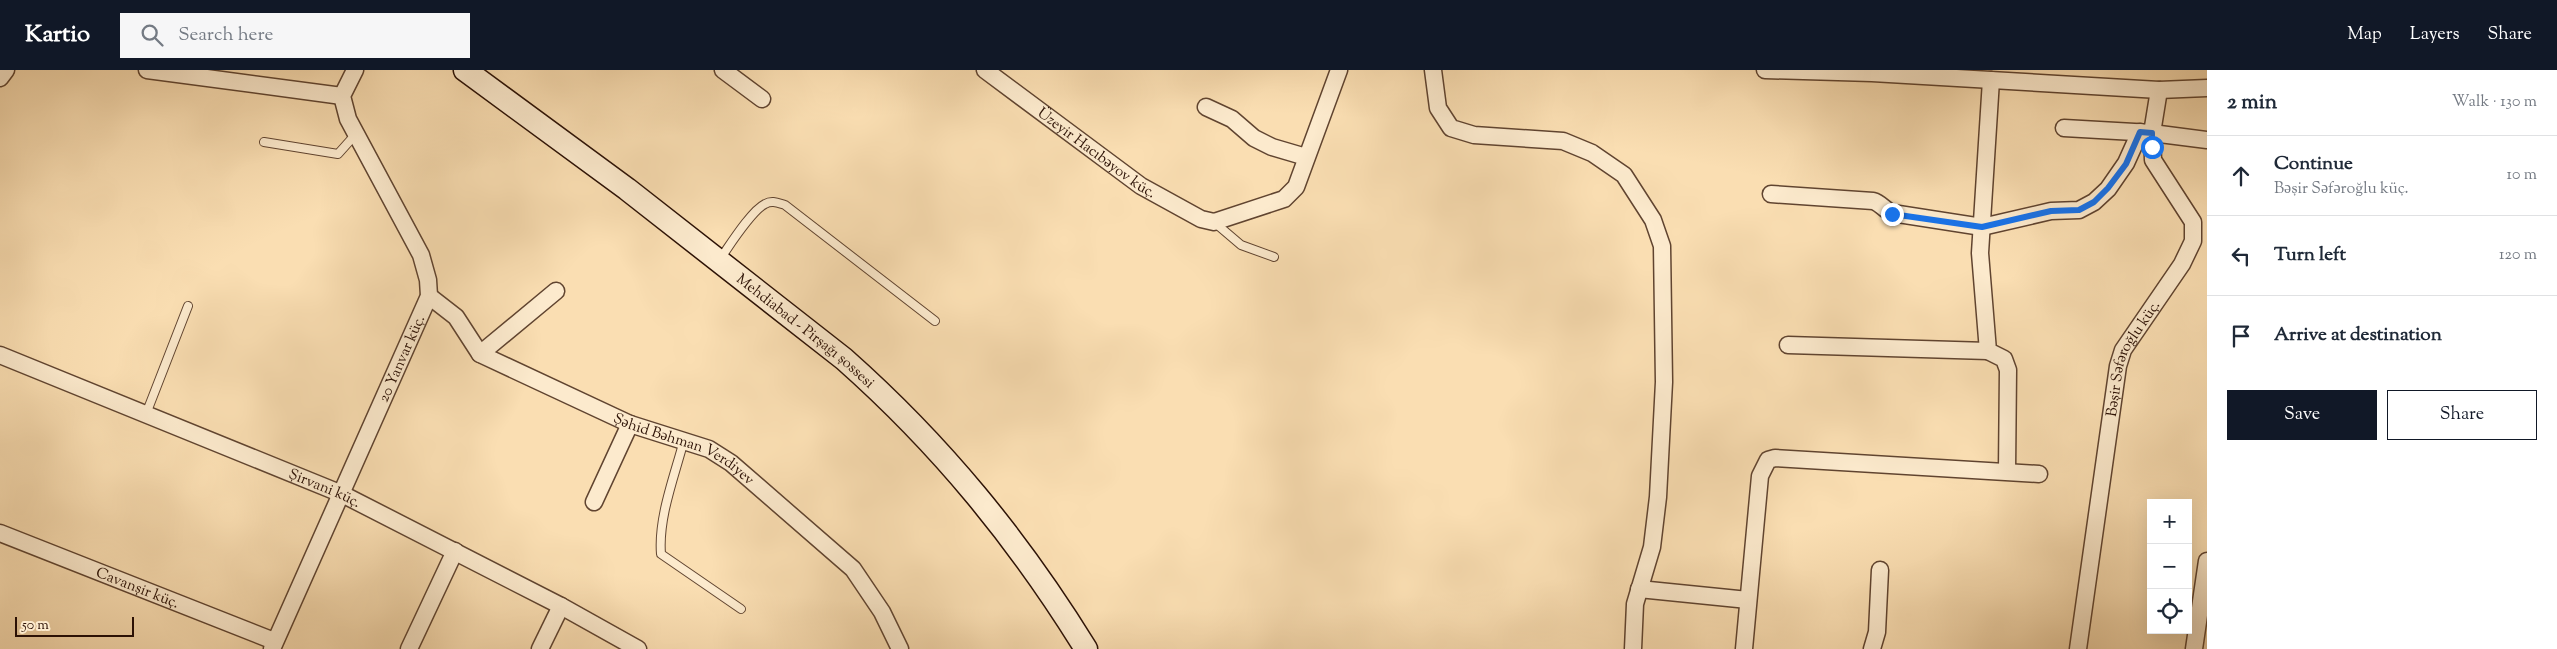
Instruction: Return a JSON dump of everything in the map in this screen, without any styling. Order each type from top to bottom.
[{"type":"main road","name":"Mehdiabad - Pirşağı şossesi","points":[[465,70],[545,128],[844,359],[929,440],[968,483],[1011,536],[1052,595],[1086,649]]},
{"type":"street","points":[[0,78],[6,70]]},
{"type":"street","points":[[148,70],[342,96],[356,70]]},
{"type":"street","points":[[723,70],[762,98]]},
{"type":"street","name":"Üzeyir Hacıbəyov küç.","points":[[985,70],[1141,186],[1201,219],[1214,222]]},
{"type":"street","points":[[1214,222],[1284,199],[1296,187],[1339,70]]},
{"type":"street","points":[[1433,70],[1438,108],[1451,128],[1474,135],[1563,141],[1592,152],[1624,175],[1652,220],[1662,246],[1664,382],[1657,519],[1652,547],[1635,604],[1632,649]]},
{"type":"street","points":[[1765,70],[2159,90],[2207,88]]},
{"type":"street","points":[[1988,351],[1981,272],[1991,80]]},
{"type":"street","name":"Bəşir Səfəroğlu küç.","points":[[2078,649],[2118,366],[2123,350],[2182,264],[2193,241],[2193,222],[2153,160],[2146,133],[2159,90]]},
{"type":"street","name":"20 Yanvar küç.","points":[[273,645],[429,296],[428,280],[421,255],[355,135],[342,96]]},
{"type":"street","points":[[1206,107],[1232,119],[1254,138],[1272,147],[1306,157]]},
{"type":"street","points":[[2064,128],[2146,133],[2207,140]]},
{"type":"street","points":[[1771,194],[1873,201],[1879,203],[1886,211],[1892,214],[1982,227],[2051,211],[2079,210],[2094,202],[2108,188],[2146,133]]},
{"type":"street","points":[[429,296],[456,317],[480,354],[556,291]]},
{"type":"street","points":[[1788,345],[1988,351],[2004,359],[2008,370],[2007,471]]},
{"type":"street","name":"Şəhid Bəhman Verdiyev","points":[[480,354],[630,424],[709,448],[731,463],[852,569],[882,612],[900,649]]},
{"type":"street","name":"Şirvani küç.","points":[[0,355],[342,494],[561,606],[638,649]]},
{"type":"street","points":[[594,502],[630,424]]},
{"type":"street","points":[[1744,649],[1760,476],[1768,460],[1774,458],[2039,474]]},
{"type":"street","name":"Cavanşir küç.","points":[[0,533],[273,645]]},
{"type":"street","points":[[408,649],[455,551]]},
{"type":"street","points":[[2194,649],[2207,561]]},
{"type":"street","points":[[1872,649],[1877,632],[1880,570]]},
{"type":"street","points":[[1639,589],[1748,600]]},
{"type":"street","points":[[540,649],[561,606]]},
{"type":"lane","points":[[264,142],[338,154],[355,135]]},
{"type":"lane","points":[[719,261],[746,224],[765,204],[773,201],[785,205],[935,321]]},
{"type":"lane","points":[[1214,222],[1241,245],[1274,257]]},
{"type":"lane","points":[[146,414],[188,306]]},
{"type":"lane","points":[[684,440],[666,506],[660,545],[662,554],[741,609]]},
{"type":"route","points":[[1892,214],[1982,227],[2051,211],[2079,210],[2094,202],[2108,188],[2126,164],[2140,132],[2152,133],[2152,147]]}]
